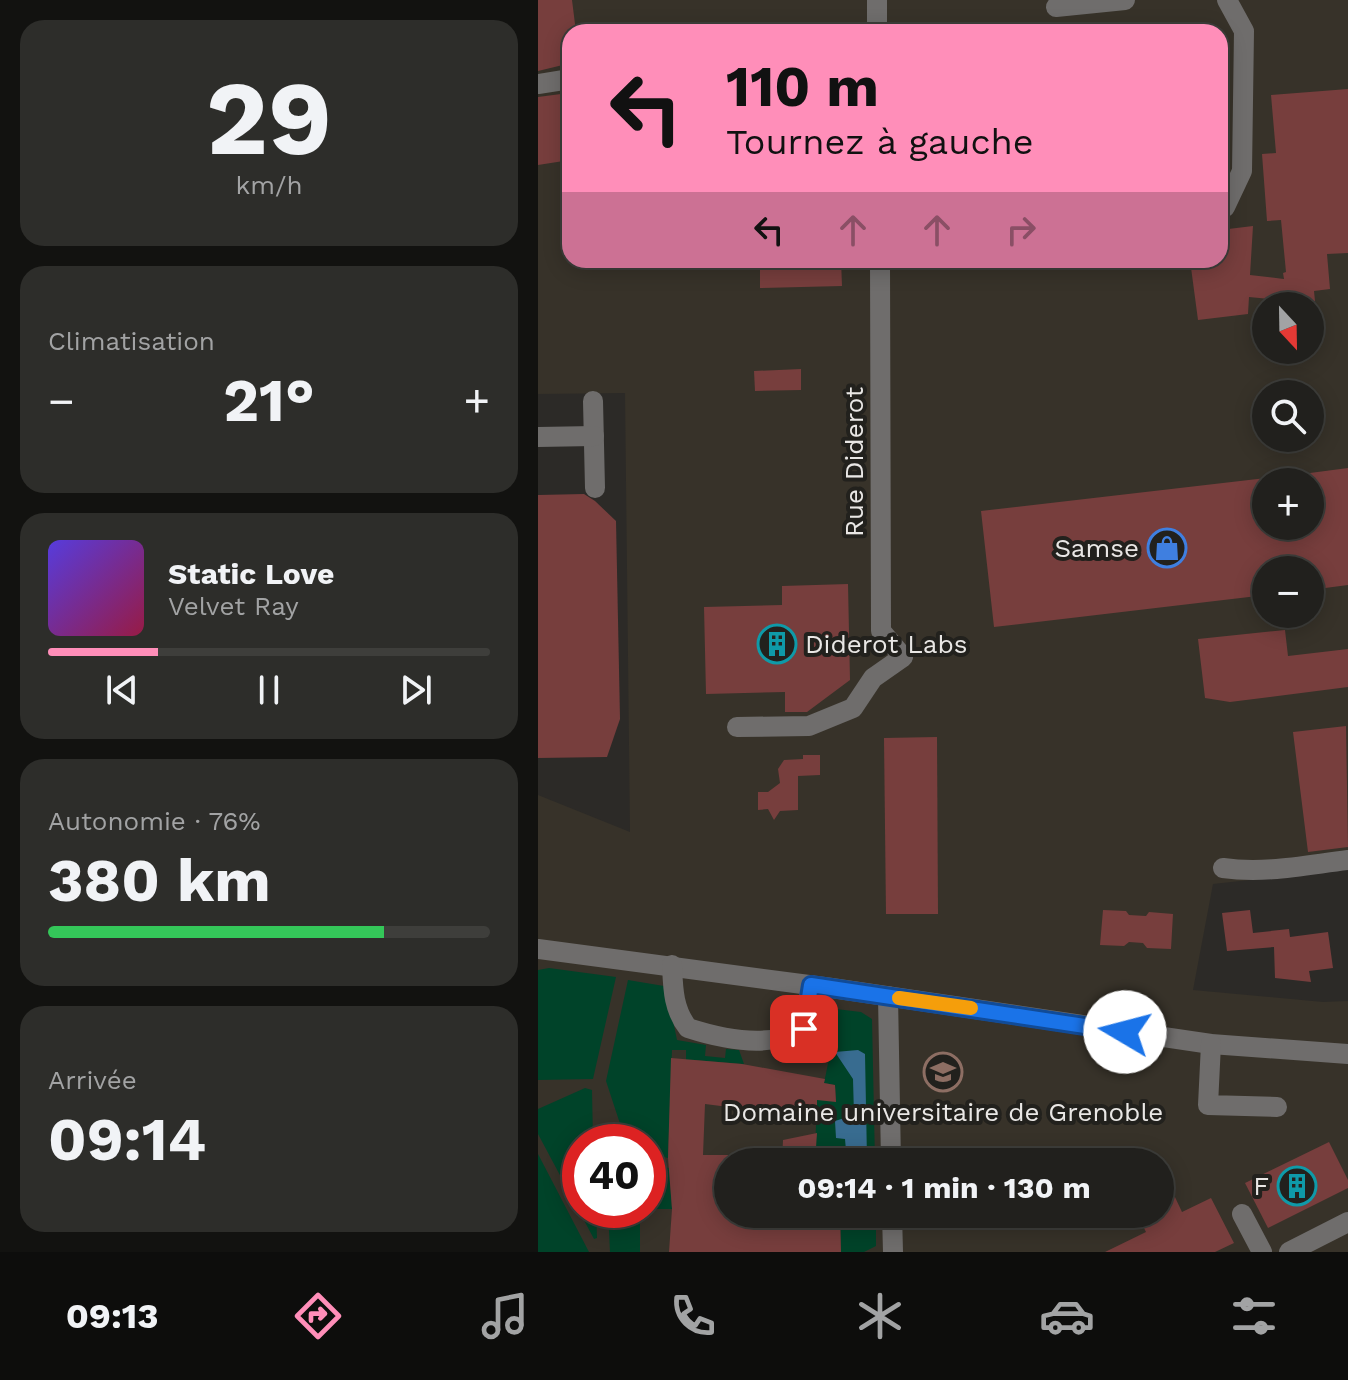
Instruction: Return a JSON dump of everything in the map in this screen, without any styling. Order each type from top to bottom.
[{"type":"street","points":[[877,0],[877,24]]},
{"type":"street","points":[[1056,7],[1125,0]]},
{"type":"street","points":[[1227,0],[1244,31],[1242,171],[1228,201]]},
{"type":"street","points":[[538,84],[562,80]]},
{"type":"street","name":"Rue Diderot","points":[[737,727],[809,726],[853,708],[873,678],[903,657],[881,631],[880,268]]},
{"type":"street","points":[[593,401],[595,488]]},
{"type":"street","points":[[538,437],[594,436]]},
{"type":"street","points":[[1223,868],[1273,870],[1348,860]]},
{"type":"street","points":[[538,949],[672,965],[1211,1044],[1348,1052]]},
{"type":"street","points":[[672,965],[676,1006],[688,1028],[754,1040],[791,1037],[804,1029],[811,985]]},
{"type":"street","points":[[888,996],[891,1148]]},
{"type":"street","points":[[1211,1044],[1208,1105],[1277,1107]]},
{"type":"street","points":[[1242,1214],[1262,1252]]},
{"type":"street","points":[[1289,1252],[1348,1222]]},
{"type":"street","points":[[892,1228],[893,1252]]},
{"type":"shaded area","points":[[538,0],[1348,0],[1348,869],[1213,884],[1193,990],[1323,1002],[1348,1001],[1348,1252],[538,1252],[538,795],[630,832],[625,393],[538,394]]},
{"type":"green space","points":[[549,968],[616,977],[593,1079],[538,1080],[538,970]]},
{"type":"green space","points":[[628,980],[664,986],[677,1040],[706,1045],[705,1056],[725,1058],[726,1049],[739,1050],[744,1064],[686,1062],[686,1050],[672,1050],[668,1158],[666,1124],[620,1124],[606,1081]]},
{"type":"green space","points":[[819,1007],[861,1012],[872,1019],[875,1148],[815,1148],[817,1098],[836,1101],[835,1085],[824,1083],[831,1049],[813,1043],[815,1016]]},
{"type":"green space","points":[[585,1088],[592,1090],[593,1124],[562,1124],[562,1179],[538,1134],[538,1109]]},
{"type":"green space","points":[[538,1154],[562,1200],[562,1228],[577,1228],[589,1252],[538,1252]]},
{"type":"green space","points":[[666,1167],[669,1168],[672,1209],[666,1209]]},
{"type":"green space","points":[[588,1228],[597,1228],[597,1238],[594,1239]]},
{"type":"green space","points":[[609,1228],[640,1228],[640,1252],[610,1252]]},
{"type":"green space","points":[[840,1228],[876,1228],[876,1246],[864,1252],[841,1252]]},
{"type":"water","points":[[858,1050],[865,1054],[867,1148],[846,1148],[845,1139],[836,1138],[835,1121],[854,1115],[853,1079],[835,1052]]},
{"type":"building","points":[[538,0],[572,0],[575,24],[562,24],[562,65],[538,71]]},
{"type":"building","points":[[1348,89],[1348,253],[1327,254],[1330,289],[1252,292],[1248,314],[1198,320],[1191,268],[1228,268],[1228,229],[1253,226],[1250,275],[1284,279],[1281,220],[1267,221],[1262,154],[1276,153],[1271,95]]},
{"type":"building","points":[[561,94],[562,161],[538,165],[538,97]]},
{"type":"building","points":[[760,268],[841,268],[842,286],[760,288]]},
{"type":"building","points":[[801,369],[801,390],[755,391],[754,371]]},
{"type":"building","name":"Samse","points":[[1348,468],[1348,585],[1324,588],[1324,556],[1252,556],[1252,597],[994,627],[981,511],[1252,480],[1252,540],[1324,540],[1324,471]]},
{"type":"building","points":[[584,494],[616,521],[620,719],[607,757],[538,758],[538,495]]},
{"type":"building","name":"Diderot Labs","points":[[848,584],[850,680],[807,712],[785,712],[785,692],[706,694],[704,607],[782,605],[782,586]]},
{"type":"building","points":[[1285,630],[1288,656],[1348,649],[1348,687],[1230,702],[1205,698],[1198,639]]},
{"type":"building","points":[[1346,726],[1348,847],[1308,852],[1293,732]]},
{"type":"building","points":[[937,737],[938,914],[886,914],[884,738]]},
{"type":"building","points":[[803,755],[820,755],[820,775],[798,776],[798,810],[780,811],[774,820],[768,809],[758,810],[758,792],[768,792],[780,783],[778,769],[784,760],[803,759]]},
{"type":"building","points":[[1103,910],[1146,916],[1149,912],[1173,914],[1171,949],[1147,948],[1143,943],[1129,942],[1124,946],[1100,945]]},
{"type":"building","points":[[1250,910],[1253,933],[1289,929],[1290,937],[1328,932],[1333,968],[1309,971],[1311,982],[1275,978],[1274,947],[1227,951],[1222,913]]},
{"type":"building","points":[[671,1058],[742,1064],[825,1079],[824,1083],[835,1085],[836,1102],[817,1100],[817,1118],[705,1104],[703,1155],[714,1155],[714,1228],[840,1228],[841,1252],[669,1252],[672,1209],[668,1158]]},
{"type":"building","points":[[817,1133],[816,1148],[783,1148],[783,1140]]},
{"type":"building","name":"F","points":[[1329,1142],[1348,1180],[1348,1188],[1268,1228],[1245,1183]]},
{"type":"building","points":[[1174,1195],[1182,1212],[1211,1198],[1234,1243],[1215,1252],[1105,1252],[1146,1232],[1144,1228],[1174,1228]]},
{"type":"slow traffic","points":[[899,998],[971,1008]]},
{"type":"place","name":"Samse","points":[[1167,548]]},
{"type":"place","name":"Diderot Labs","points":[[777,644]]},
{"type":"place","name":"Domaine universitaire de Grenoble","points":[[943,1072]]},
{"type":"place","name":"F","points":[[1297,1186]]},
{"type":"route","points":[[804,1029],[811,985],[1125,1032]]}]
